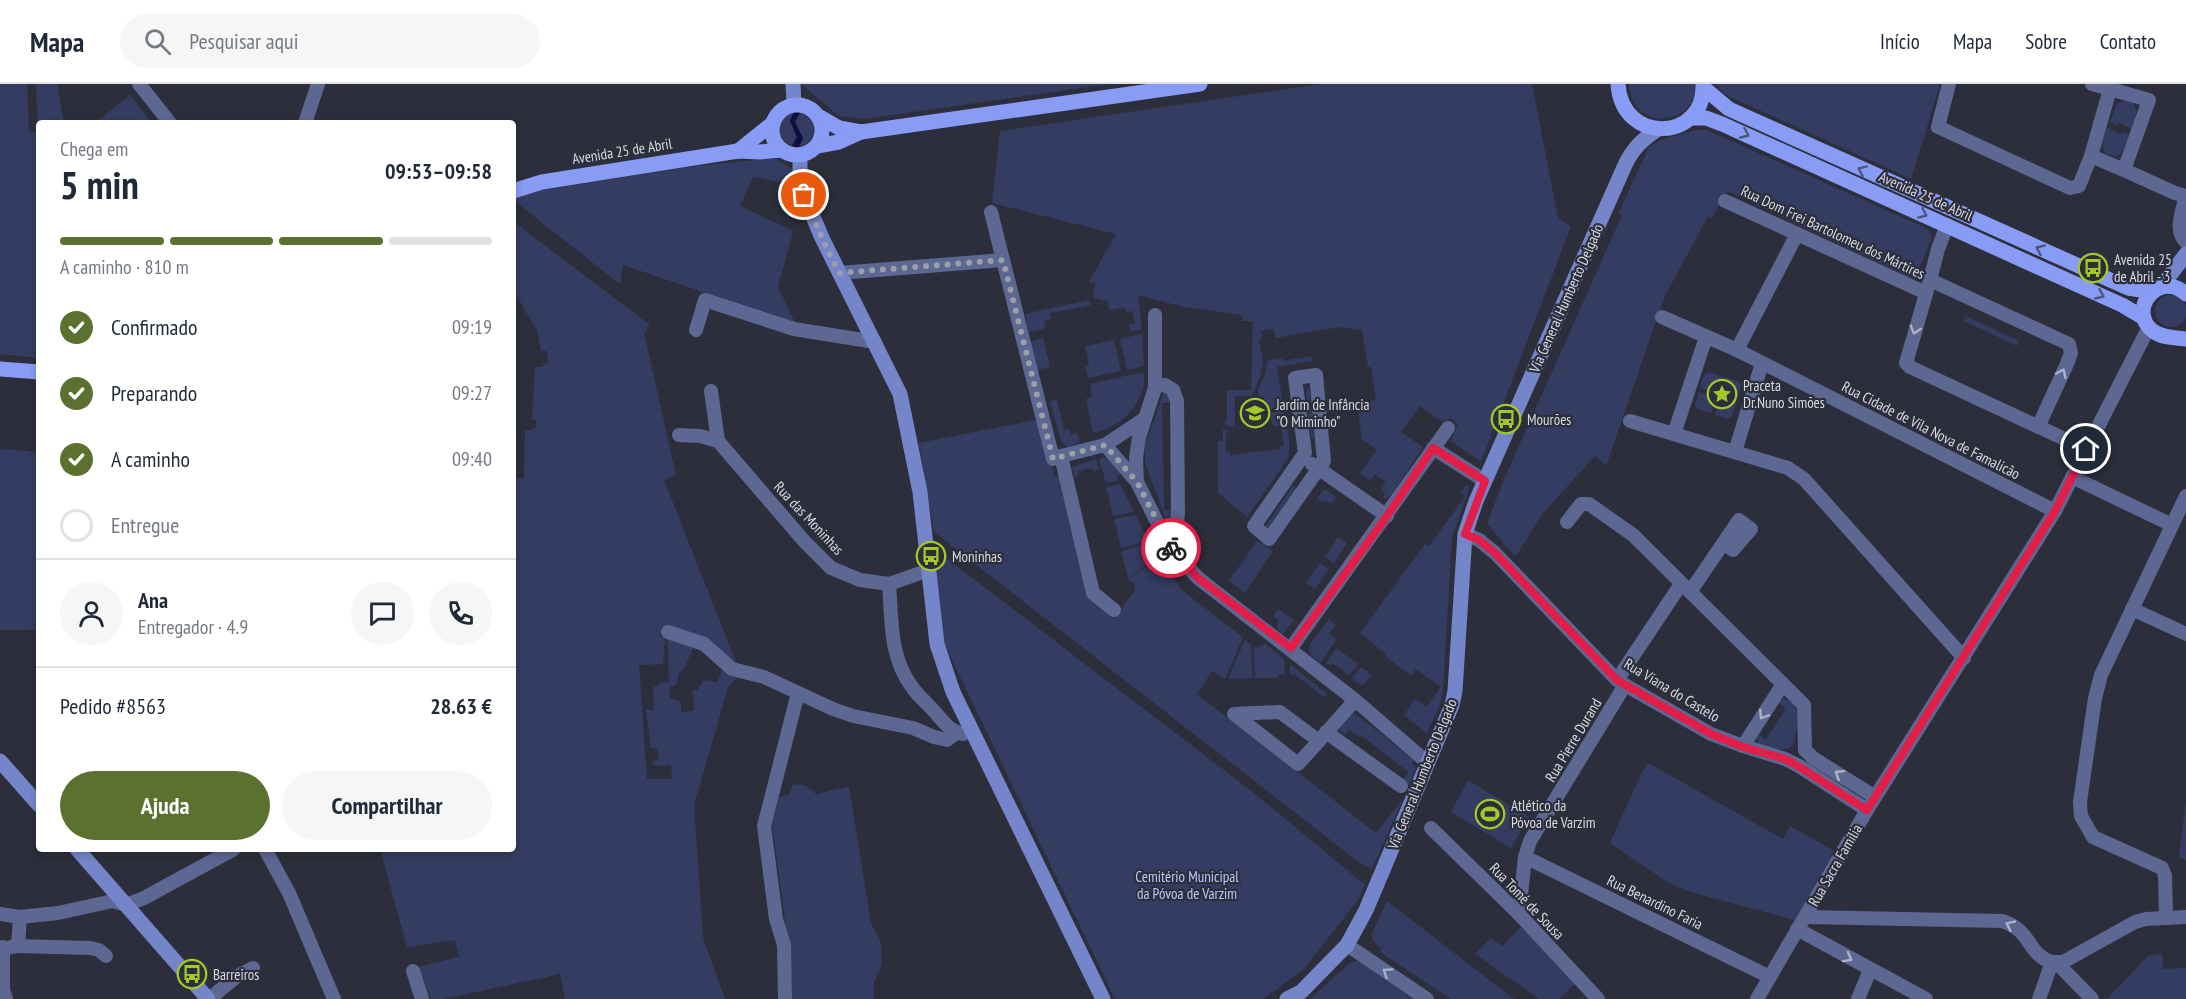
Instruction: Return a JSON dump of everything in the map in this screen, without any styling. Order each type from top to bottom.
[{"type":"main road","points":[[793,84],[794,104]]},
{"type":"main road","points":[[861,132],[839,128],[820,117],[809,107],[794,104],[781,110],[773,123],[773,138],[781,150],[800,155],[807,154],[818,146],[839,142],[861,132],[1200,84]]},
{"type":"main road","points":[[1618,84],[1619,95],[1629,115],[1637,122],[1658,129]]},
{"type":"main road","name":"Avenida 25 de Abril","points":[[1658,129],[1680,125],[1689,118],[1702,99],[1704,86]]},
{"type":"main road","name":"Avenida 25 de Abril","points":[[1704,86],[1729,110],[2128,288],[2176,287],[2186,294]]},
{"type":"main road","name":"Via General Humberto Delgado","points":[[1287,999],[1301,992],[1347,945],[1366,910],[1448,715],[1455,691],[1465,534],[1485,481],[1631,152],[1633,135],[1629,115]]},
{"type":"main road","points":[[818,146],[823,132],[820,117]]},
{"type":"main road","name":"Avenida 25 de Abril","points":[[1689,118],[1706,118],[1722,124],[2122,305],[2160,335],[2186,339]]},
{"type":"main road","name":"Avenida 25 de Abril","points":[[738,151],[773,123]]},
{"type":"main road","name":"Via General Humberto Delgado","points":[[1631,152],[1644,138],[1658,129]]},
{"type":"main road","name":"Avenida 25 de Abril","points":[[516,190],[542,182],[738,151],[781,150]]},
{"type":"main road","points":[[800,155],[804,195],[822,238],[900,394],[920,492],[937,644],[953,692],[1103,999]]},
{"type":"main road","points":[[2147,323],[2144,304],[2186,254]]},
{"type":"main road","points":[[2166,336],[2174,336],[2186,329]]},
{"type":"main road","points":[[0,369],[36,372]]},
{"type":"main road","points":[[0,760],[36,802]]},
{"type":"main road","points":[[80,852],[208,999]]},
{"type":"street","points":[[139,84],[168,120]]},
{"type":"street","points":[[305,120],[318,84]]},
{"type":"street","points":[[1949,84],[1938,127],[2070,188],[2079,186],[2091,156],[2110,89]]},
{"type":"street","points":[[2092,84],[2149,100],[2124,170]]},
{"type":"street","points":[[2091,156],[2186,198],[2179,231],[2186,242]]},
{"type":"street","name":"Rua Dom Frei Bartolomeu dos Mártires","points":[[1725,201],[1797,234],[2069,344],[2071,353],[2067,364],[2038,427]]},
{"type":"street","points":[[991,212],[1053,459],[1105,445],[1144,419]]},
{"type":"street","points":[[1947,225],[1906,363],[1910,367],[2086,449]]},
{"type":"street","points":[[1737,350],[1797,234]]},
{"type":"street","points":[[839,273],[1003,260]]},
{"type":"street","points":[[696,330],[705,300],[794,329],[874,342]]},
{"type":"street","points":[[1137,482],[1136,458],[1139,437],[1155,386],[1155,315]]},
{"type":"street","name":"Rua Cidade de Vila Nova de Famalicão","points":[[1662,316],[1737,350],[2055,511]]},
{"type":"street","name":"Rua Sacra Família","points":[[1757,999],[1875,796],[2055,511],[2147,323]]},
{"type":"street","points":[[1674,434],[1706,337]]},
{"type":"street","points":[[1735,452],[1762,363]]},
{"type":"street","points":[[1316,375],[1324,461],[1319,468],[1269,538],[1254,526],[1305,453],[1295,378],[1316,375]]},
{"type":"street","points":[[1155,386],[1165,385],[1173,390],[1177,401],[1178,514],[1176,522],[1162,533]]},
{"type":"street","points":[[679,435],[700,436],[718,441],[711,391]]},
{"type":"street","points":[[1630,421],[1788,468],[1804,479],[1964,657]]},
{"type":"street","points":[[1291,648],[1448,428]]},
{"type":"street","name":"Rua das Moninhas","points":[[718,441],[804,541],[831,568],[860,580],[889,584],[930,570]]},
{"type":"street","points":[[1105,445],[1137,482],[1169,546],[1198,578],[1291,648],[1428,763]]},
{"type":"street","points":[[1433,448],[1485,481]]},
{"type":"street","points":[[1061,456],[1093,593],[1114,610]]},
{"type":"street","points":[[1303,457],[1387,516]]},
{"type":"street","points":[[2072,477],[2172,525]]},
{"type":"street","points":[[2166,918],[2165,876],[2162,868],[2093,837],[2087,829],[2080,802],[2097,686],[2186,496]]},
{"type":"street","points":[[1568,522],[1581,504],[1589,504],[1633,535],[1804,705],[1809,754],[1802,768]]},
{"type":"street","name":"Rua Viana do Castelo","points":[[1465,534],[1479,540],[1495,553],[1621,682],[1711,734],[1743,747],[1785,759],[1867,810]]},
{"type":"street","name":"Rua Pierre Durand","points":[[1519,914],[1525,857],[1530,841],[1621,682],[1686,588],[1724,543]]},
{"type":"street","points":[[889,584],[891,635],[904,672],[912,687],[956,733]]},
{"type":"street","points":[[2132,609],[2186,634]]},
{"type":"street","points":[[668,633],[704,644],[732,669],[764,677],[833,710],[905,726],[947,740],[956,733],[973,733]]},
{"type":"street","points":[[1743,747],[1783,684]]},
{"type":"street","points":[[785,999],[784,945],[776,919],[764,826],[798,693]]},
{"type":"street","points":[[1355,700],[1322,737],[1298,764],[1234,714],[1280,712],[1322,737],[1401,786]]},
{"type":"street","points":[[1809,754],[1875,796]]},
{"type":"street","name":"Rua Tomé de Sousa","points":[[1431,828],[1519,914],[1598,999]]},
{"type":"street","points":[[0,914],[20,917],[69,911],[112,901],[126,905],[144,898],[228,852]]},
{"type":"street","points":[[267,852],[289,893],[334,999]]},
{"type":"street","name":"Rua Benardino Faria","points":[[1525,857],[1770,977]]},
{"type":"street","points":[[18,946],[20,917]]},
{"type":"street","points":[[1805,917],[2002,921],[2025,934],[2037,954],[2044,960],[2055,963],[2063,962],[2095,946],[2135,922],[2146,919],[2186,917]]},
{"type":"street","points":[[1797,929],[1926,999]]},
{"type":"street","points":[[1347,945],[1427,999]]},
{"type":"street","points":[[6,999],[3,990],[2,947],[90,948],[99,950],[106,956]]},
{"type":"street","points":[[2039,999],[2055,963]]},
{"type":"street","points":[[2055,963],[2092,999]]},
{"type":"street","points":[[208,999],[236,977],[253,968]]},
{"type":"street","points":[[1858,999],[1870,970]]},
{"type":"street","points":[[413,971],[423,999]]},
{"type":"green space","points":[[0,84],[27,84],[29,132],[36,132],[36,358],[0,354]]},
{"type":"green space","points":[[36,84],[57,84],[63,120],[38,120]]},
{"type":"green space","points":[[801,84],[1109,84],[864,119],[839,116]]},
{"type":"green space","points":[[1320,84],[1532,84],[1558,218],[1571,226],[1481,462],[1451,441],[1458,425],[1451,418],[1443,422],[1420,406],[1401,432],[1423,447],[1387,498],[1383,498],[1385,493],[1381,489],[1386,482],[1375,474],[1370,481],[1360,473],[1377,450],[1362,439],[1357,403],[1376,400],[1362,330],[1340,327],[1275,338],[1274,329],[1261,331],[1262,339],[1259,340],[1263,361],[1260,376],[1252,396],[1235,396],[1235,427],[1224,425],[1227,418],[1227,390],[1251,390],[1253,321],[1242,321],[1242,315],[1184,307],[1138,295],[1142,329],[1131,332],[1129,324],[1135,323],[1132,311],[1126,312],[1125,307],[1110,310],[1107,301],[1093,298],[1095,284],[1089,282],[1116,234],[992,203],[1000,131]]},
{"type":"green space","points":[[1629,84],[1698,84],[1693,99],[1685,110],[1674,116],[1662,118],[1650,116],[1640,110],[1632,99]]},
{"type":"green space","points":[[1716,84],[1940,84],[1911,179],[1724,94]]},
{"type":"green space","points":[[130,95],[150,120],[99,120]]},
{"type":"green space","points":[[2125,100],[2133,103],[2136,110],[2131,129],[2119,122],[2117,125],[2110,122],[2117,104]]},
{"type":"green space","points":[[794,112],[790,121],[797,137],[792,146],[780,138],[780,129],[783,119]]},
{"type":"green space","points":[[800,112],[812,120],[813,129],[810,140],[799,147],[803,138],[795,122]]},
{"type":"green space","points":[[2107,127],[2120,135],[2122,132],[2129,135],[2122,152],[2117,156],[2106,154],[2104,150],[2103,140]]},
{"type":"green space","points":[[1697,130],[1707,130],[1928,229],[1932,237],[1915,280],[1727,191],[1712,218],[1708,216],[1664,298],[1606,466],[1595,456],[1543,513],[1516,556],[1487,524],[1502,484],[1622,215],[1619,212],[1649,147],[1663,139]]},
{"type":"green space","points":[[775,158],[792,169],[793,176],[779,182],[753,177],[740,206],[793,231],[778,287],[795,323],[623,265],[620,284],[516,202],[516,199],[543,190],[697,166]]},
{"type":"green space","points":[[516,223],[650,325],[644,333],[676,475],[664,480],[738,667],[665,626],[659,637],[665,637],[663,664],[639,665],[647,779],[672,779],[671,765],[654,766],[652,761],[659,760],[657,748],[651,748],[646,710],[654,710],[653,687],[658,686],[659,683],[669,682],[668,639],[673,638],[694,646],[685,667],[679,673],[676,685],[669,687],[670,698],[681,702],[681,712],[694,711],[693,690],[697,690],[704,680],[717,682],[723,669],[727,674],[737,678],[728,687],[694,805],[703,938],[725,999],[565,999],[560,974],[444,999],[431,999],[418,967],[459,957],[455,940],[407,947],[381,852],[516,852],[516,478],[524,478],[525,431],[536,428],[536,420],[532,420],[535,367],[543,367],[543,364],[548,363],[547,351],[541,351],[537,330],[516,296]]},
{"type":"green space","points":[[2171,295],[2182,300],[2187,311],[2182,322],[2171,327],[2160,322],[2155,311],[2160,300]]},
{"type":"green space","points":[[1089,300],[1091,305],[1050,313],[1051,319],[1044,321],[1046,328],[1029,332],[1025,314]]},
{"type":"green space","points":[[1965,316],[2019,341],[2017,346],[1964,321]]},
{"type":"green space","points":[[1142,334],[1144,366],[1127,370],[1120,339]]},
{"type":"green space","points":[[1043,338],[1050,367],[1037,370],[1030,341]]},
{"type":"green space","points":[[1114,340],[1121,371],[1088,378],[1085,366],[1089,365],[1085,346]]},
{"type":"green space","points":[[1312,356],[1313,361],[1277,367],[1283,405],[1268,410],[1264,397],[1258,396],[1258,391],[1268,360],[1282,358],[1283,361]]},
{"type":"green space","points":[[1143,372],[1144,387],[1133,408],[1116,424],[1093,433],[1086,399],[1092,397],[1090,384]]},
{"type":"green space","points":[[1708,372],[1722,376],[1720,383],[1708,390],[1700,388],[1704,375]]},
{"type":"green space","points":[[1726,377],[1738,381],[1741,385],[1737,399],[1730,397],[1723,385]]},
{"type":"green space","points":[[1309,388],[1314,438],[1311,438],[1306,389]]},
{"type":"green space","points":[[1164,392],[1169,394],[1169,403],[1162,403],[1164,510],[1172,511],[1172,522],[1167,522],[1145,463],[1145,445]]},
{"type":"green space","points":[[1699,392],[1706,394],[1713,406],[1711,413],[1695,406]]},
{"type":"green space","points":[[1057,400],[1064,430],[1070,429],[1071,435],[1077,433],[1080,442],[1067,447],[1061,441],[1050,401]]},
{"type":"green space","points":[[1729,401],[1736,403],[1732,416],[1728,419],[1715,415],[1717,408]]},
{"type":"green space","points":[[1283,409],[1289,439],[1289,457],[1247,517],[1218,493],[1218,441],[1223,441],[1223,429],[1230,432],[1226,433],[1226,452],[1230,452],[1230,455],[1280,449],[1284,446],[1281,425],[1273,426],[1269,414]]},
{"type":"green space","points":[[1040,419],[1055,477],[1063,476],[1090,597],[1115,617],[1136,589],[1135,584],[1128,579],[1158,558],[1183,591],[1243,637],[1225,679],[1212,671],[1197,694],[1376,833],[1403,799],[1372,869],[1360,863],[934,532],[919,443]]},
{"type":"green space","points":[[0,449],[36,452],[36,630],[0,630]]},
{"type":"green space","points":[[1104,457],[1123,471],[1117,477],[1118,481],[1106,483],[1099,459]]},
{"type":"green space","points":[[1096,459],[1099,469],[1079,471],[1075,478],[1072,467]]},
{"type":"green space","points":[[1120,484],[1134,512],[1113,516],[1106,487]]},
{"type":"green space","points":[[1467,484],[1469,489],[1452,537],[1443,691],[1440,704],[1427,733],[1404,715],[1415,699],[1426,707],[1441,687],[1416,669],[1411,676],[1360,633],[1425,544],[1429,546],[1465,497],[1461,493]]},
{"type":"green space","points":[[1293,486],[1296,488],[1267,529],[1265,527]]},
{"type":"green space","points":[[1324,489],[1336,497],[1331,503],[1324,501],[1323,503],[1317,499]]},
{"type":"green space","points":[[1136,515],[1148,541],[1121,548],[1114,519]]},
{"type":"green space","points":[[1338,537],[1347,543],[1334,563],[1325,557]]},
{"type":"green space","points":[[1257,541],[1273,551],[1245,593],[1229,581]]},
{"type":"green space","points":[[1150,543],[1157,557],[1128,578],[1121,551]]},
{"type":"green space","name":"Cemitério Municipal da Póvoa de Varzim","points":[[932,547],[1254,793],[1365,885],[1358,900],[1303,970],[1263,999],[1115,999],[940,635]]},
{"type":"green space","points":[[1320,563],[1329,569],[1315,589],[1306,583]]},
{"type":"green space","points":[[1278,609],[1294,620],[1283,634],[1277,629],[1278,620],[1273,616]]},
{"type":"green space","points":[[1329,619],[1336,625],[1329,634],[1337,639],[1320,663],[1311,655],[1309,647]]},
{"type":"green space","points":[[1245,640],[1251,644],[1252,678],[1228,679]]},
{"type":"green space","points":[[1265,644],[1284,659],[1285,675],[1278,675],[1278,678],[1255,678],[1254,646],[1256,648]]},
{"type":"green space","points":[[1336,648],[1358,664],[1349,675],[1334,664],[1325,665]]},
{"type":"green space","points":[[1290,664],[1327,694],[1324,697],[1294,674],[1290,675]]},
{"type":"green space","points":[[1361,667],[1372,675],[1362,686],[1352,678]]},
{"type":"green space","points":[[1782,699],[1789,700],[1797,710],[1793,745],[1781,749],[1759,744],[1756,737],[1758,734],[1766,739],[1786,709],[1779,703]]},
{"type":"green space","points":[[1353,712],[1414,760],[1412,763],[1416,768],[1409,785],[1403,780],[1408,772],[1361,735],[1359,737],[1349,730],[1345,735],[1339,730]]},
{"type":"green space","points":[[1648,763],[1783,839],[1790,826],[1834,851],[1795,920],[1690,892],[1667,882],[1610,843]]},
{"type":"green space","name":"Atlético da Póvoa de Varzim","points":[[1468,780],[1529,817],[1511,848],[1451,812]]},
{"type":"green space","points":[[793,784],[806,786],[816,794],[849,787],[871,923],[881,943],[882,964],[874,982],[874,999],[791,999],[787,935],[772,824],[779,797],[789,795]]},
{"type":"green space","points":[[2186,801],[2186,860],[2179,857]]},
{"type":"green space","points":[[1387,901],[1514,999],[1451,999],[1380,952],[1381,949],[1372,939],[1372,933]]},
{"type":"green space","points":[[1522,926],[1577,982],[1559,999],[1539,999],[1475,954],[1491,938],[1502,946]]},
{"type":"green space","points":[[2162,953],[2163,969],[2186,968],[2186,999],[2107,999],[2148,956]]},
{"type":"green space","points":[[1357,961],[1418,999],[1310,999],[1350,963]]},
{"type":"shaded area","points":[[794,112],[800,112],[795,122],[803,138],[799,147],[792,146],[797,137],[790,121]]},
{"type":"way so far","points":[[804,195],[839,273],[1003,260],[1053,459],[1105,445],[1137,482],[1171,548]]},
{"type":"place","name":"Avenida 25 de Abril - 3","points":[[2093,268]]},
{"type":"place","name":"Praceta Dr.Nuno Simões","points":[[1722,394]]},
{"type":"place","name":"Jardim de Infância \"O Miminho\"","points":[[1255,413]]},
{"type":"place","name":"Mourões","points":[[1506,419]]},
{"type":"place","name":"Moninhas","points":[[931,556]]},
{"type":"place","name":"Atlético da Póvoa de Varzim","points":[[1490,814]]},
{"type":"place","name":"Barreiros","points":[[192,974]]},
{"type":"route","points":[[1171,548],[1198,578],[1291,648],[1387,516],[1433,448],[1485,481],[1465,534],[1479,540],[1495,553],[1617,680],[1711,734],[1743,747],[1785,759],[1867,810],[2055,511],[2086,449]]}]
